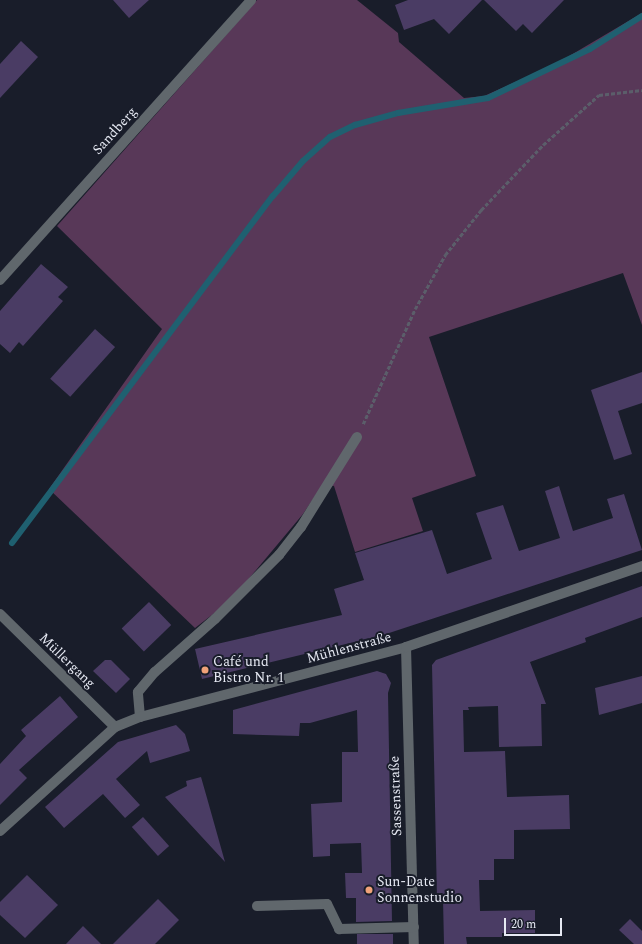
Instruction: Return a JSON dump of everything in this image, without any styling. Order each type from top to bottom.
[{"type":"street","name":"Sandberg","points":[[0,280],[251,0]]},
{"type":"street","points":[[140,717],[138,692],[155,672],[216,619],[279,555],[301,527],[357,437]]},
{"type":"street","name":"Mühlenstraße","points":[[0,831],[115,728],[140,717],[406,647],[642,566]]},
{"type":"street","name":"Müllergang","points":[[0,614],[115,728]]},
{"type":"street","name":"Sassenstraße","points":[[406,647],[414,944]]},
{"type":"street","points":[[257,906],[327,904],[339,929],[414,927]]},
{"type":"path","points":[[357,437],[415,309],[445,255],[481,210],[543,145],[599,95],[642,90]]},
{"type":"shaded area","points":[[257,0],[357,0],[398,33],[399,42],[464,98],[484,96],[554,65],[642,13],[642,325],[623,273],[429,337],[476,476],[412,498],[423,531],[355,552],[334,486],[323,484],[303,514],[246,582],[217,611],[195,628],[49,489],[162,329],[57,226]]},
{"type":"building","points":[[113,0],[149,0],[129,18]]},
{"type":"building","points":[[408,0],[482,0],[449,34],[434,19],[404,30],[395,5]]},
{"type":"building","points":[[484,0],[564,0],[532,33],[523,24],[516,31]]},
{"type":"building","points":[[21,41],[38,57],[0,98],[0,64]]},
{"type":"building","points":[[41,264],[68,287],[58,297],[63,301],[23,346],[19,342],[10,353],[0,344],[0,311]]},
{"type":"building","points":[[95,329],[115,347],[70,397],[50,379]]},
{"type":"building","points":[[642,372],[642,403],[618,411],[632,454],[614,460],[591,390]]},
{"type":"building","points":[[559,486],[573,531],[613,518],[607,499],[624,494],[642,550],[383,635],[202,679],[195,649],[342,615],[334,589],[364,580],[355,553],[432,530],[447,574],[492,559],[476,513],[503,505],[519,551],[560,538],[545,491]]},
{"type":"building","points":[[642,586],[642,617],[585,638],[586,642],[530,662],[546,704],[541,704],[542,746],[499,747],[498,706],[468,707],[469,710],[463,710],[464,752],[505,751],[507,797],[569,795],[570,829],[514,830],[514,859],[494,859],[494,880],[479,880],[480,911],[535,910],[535,933],[502,933],[502,937],[466,937],[467,944],[444,944],[443,900],[437,900],[432,665],[436,660]]},
{"type":"building","points":[[149,602],[171,625],[144,651],[122,628]]},
{"type":"building","points":[[105,660],[111,660],[130,679],[116,693],[93,671]]},
{"type":"building","points":[[377,671],[386,674],[391,683],[388,693],[392,921],[356,922],[356,898],[346,898],[345,873],[362,873],[361,843],[330,844],[330,856],[313,857],[311,804],[342,802],[342,752],[358,752],[357,710],[310,723],[300,723],[299,736],[233,734],[233,710]]},
{"type":"building","points":[[642,676],[642,703],[599,715],[595,688]]},
{"type":"building","points":[[60,696],[78,717],[19,770],[27,778],[0,805],[0,764],[26,736],[21,730]]},
{"type":"building","points":[[176,725],[185,734],[190,751],[150,763],[147,751],[116,779],[140,805],[125,818],[103,794],[64,828],[45,807],[118,742]]},
{"type":"building","points":[[201,777],[225,862],[165,797],[187,786],[186,781]]},
{"type":"building","points":[[143,817],[169,846],[158,856],[132,827]]},
{"type":"building","points":[[27,875],[58,905],[25,938],[0,915],[0,902]]},
{"type":"building","points":[[158,899],[179,920],[155,944],[113,944]]},
{"type":"building","points":[[630,919],[642,931],[642,944],[634,944],[619,930]]},
{"type":"building","points":[[83,926],[101,944],[66,944]]},
{"type":"building","points":[[357,934],[393,934],[393,944],[357,944]]},
{"type":"waterway","points":[[12,543],[273,196],[303,161],[330,137],[355,125],[398,113],[488,98],[590,49],[642,16]]},
{"type":"place","name":"Café und Bistro Nr. 1","points":[[205,670]]},
{"type":"place","name":"Sun-Date Sonnenstudio","points":[[369,890]]}]
